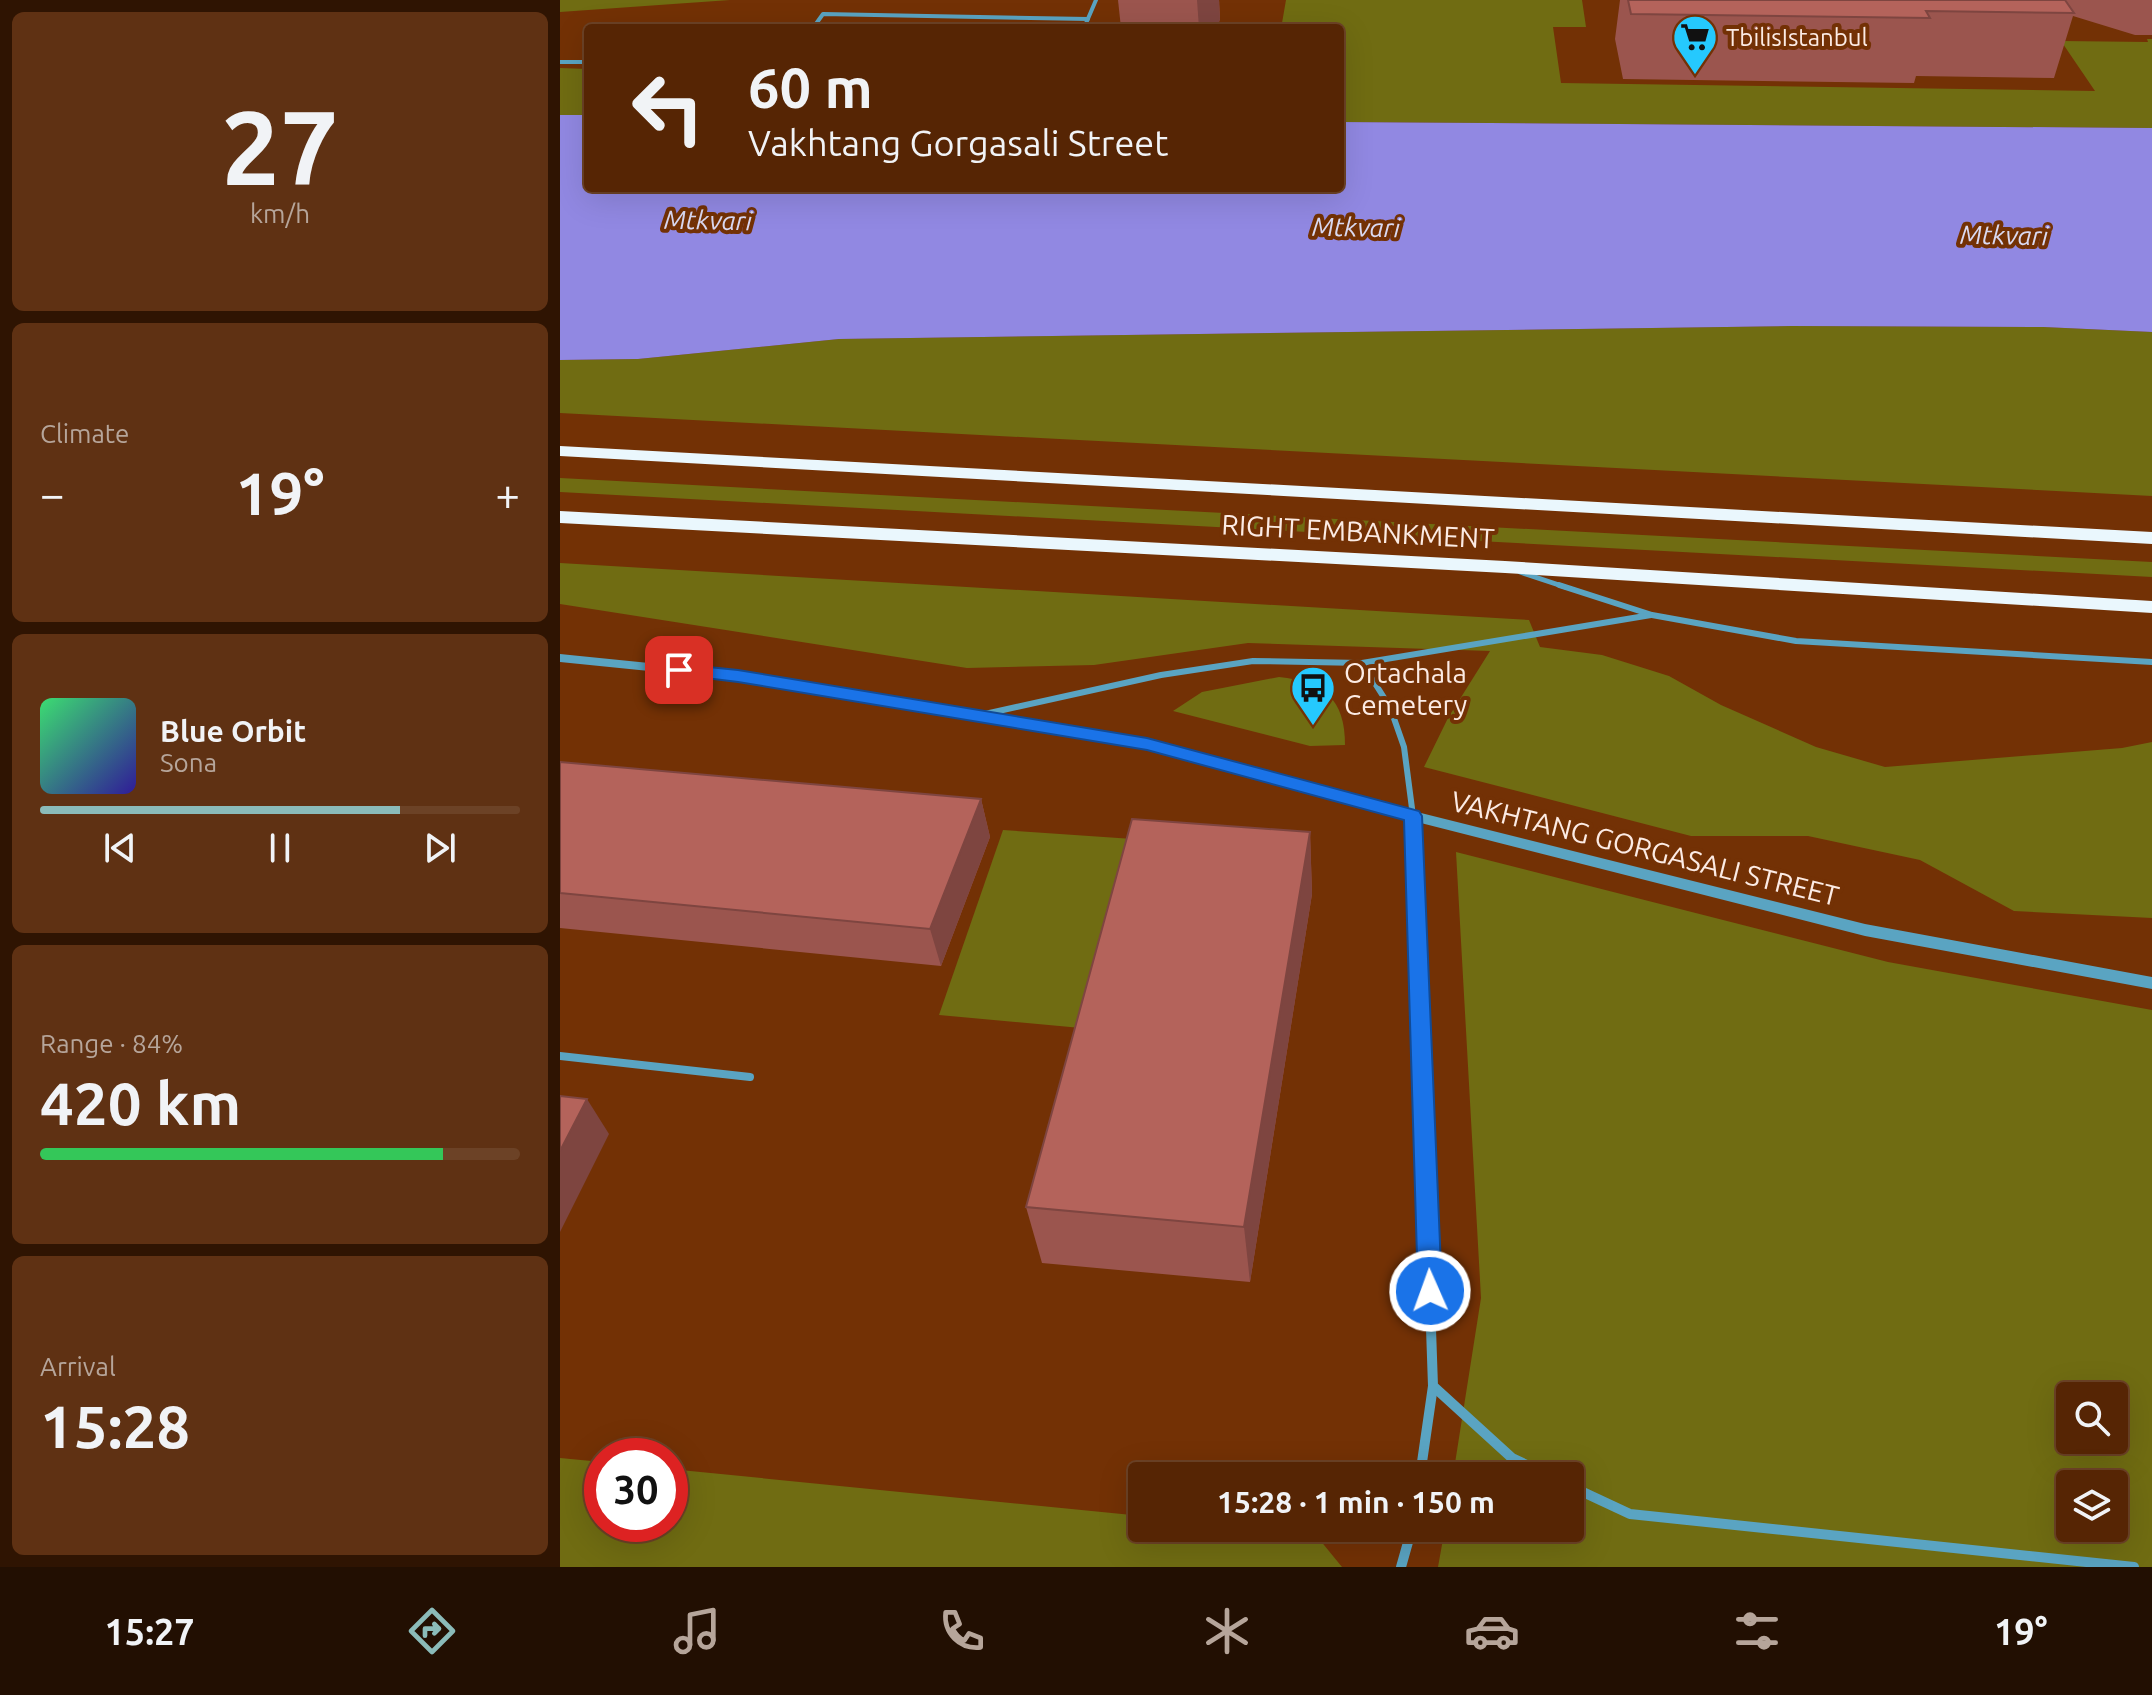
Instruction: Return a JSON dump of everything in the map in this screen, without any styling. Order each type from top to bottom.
[{"type":"highway","name":"RIGHT EMBANKMENT","points":[[560,451],[2152,538]]},
{"type":"highway","name":"RIGHT EMBANKMENT","points":[[560,517],[1505,567],[2152,607]]},
{"type":"street","name":"VAKHTANG GORGASALI STREET","points":[[560,658],[738,676],[1147,744],[1413,816],[1865,930],[2152,983]]},
{"type":"street","points":[[1413,816],[1433,1386],[1422,1462]]},
{"type":"street","points":[[1433,1386],[1512,1458],[1520,1462]]},
{"type":"street","points":[[1584,1493],[1630,1514],[2134,1567]]},
{"type":"street","points":[[1401,1567],[1408,1542]]},
{"type":"lane","points":[[1086,24],[1096,0]]},
{"type":"lane","points":[[816,24],[823,14],[1088,19]]},
{"type":"lane","points":[[560,62],[584,62]]},
{"type":"lane","points":[[1505,567],[1652,615],[1796,641],[2152,662]]},
{"type":"lane","points":[[977,716],[1161,675],[1253,661],[1362,663],[1652,615]]},
{"type":"lane","points":[[1362,663],[1390,707],[1404,747],[1413,816]]},
{"type":"lane","points":[[560,1056],[750,1077]]},
{"type":"shaded area","points":[[560,0],[730,0],[560,12]]},
{"type":"shaded area","points":[[1286,0],[1582,0],[1586,27],[1553,27],[1561,83],[2095,91],[2061,41],[2148,42],[2147,39],[2152,39],[2152,128],[1344,122],[1344,24],[1282,23]]},
{"type":"shaded area","points":[[560,68],[584,69],[584,115],[560,115]]},
{"type":"shaded area","points":[[1792,326],[2043,327],[2152,332],[2152,496],[560,413],[560,360],[638,359],[839,339]]},
{"type":"shaded area","points":[[560,478],[2152,562],[2152,577],[560,492]]},
{"type":"shaded area","points":[[560,563],[1529,620],[1540,647],[1602,655],[1669,676],[1721,705],[1816,747],[1885,767],[2122,748],[2152,742],[2152,918],[2014,911],[1920,860],[1808,836],[1691,836],[1424,767],[1448,718],[1490,651],[1248,643],[1094,665],[967,668],[560,604]]},
{"type":"shaded area","points":[[1279,677],[1308,683],[1329,696],[1341,716],[1345,745],[1310,746],[1173,711],[1202,692]]},
{"type":"shaded area","points":[[1003,830],[1133,839],[1081,1028],[939,1015]]},
{"type":"shaded area","points":[[1456,852],[1888,962],[2152,1010],[2152,1567],[1438,1567],[1442,1542],[1584,1542],[1584,1462],[1455,1462],[1481,1298]]},
{"type":"shaded area","points":[[560,1458],[584,1460],[584,1542],[688,1542],[688,1471],[1128,1515],[1128,1542],[1322,1542],[1342,1567],[560,1567]]},
{"type":"water","name":"Mtkvari","points":[[560,115],[584,115],[584,192],[1344,192],[1344,122],[2152,128],[2152,332],[2043,327],[1792,326],[839,339],[638,359],[560,360]]},
{"type":"building","points":[[1628,0],[2065,0],[2074,13],[1926,11],[1930,18],[1631,14]]},
{"type":"building","points":[[560,762],[981,799],[930,929],[560,893]]},
{"type":"building","points":[[1132,819],[1310,832],[1244,1227],[1026,1207]]},
{"type":"building","points":[[560,1096],[587,1099],[560,1151]]},
{"type":"place","name":"TbilisIstanbul","points":[[1695,76]]},
{"type":"place","name":"Ortachala Cemetery","points":[[1313,727]]},
{"type":"route","points":[[679,670],[738,676],[1147,744],[1413,816],[1430,1291]]}]
